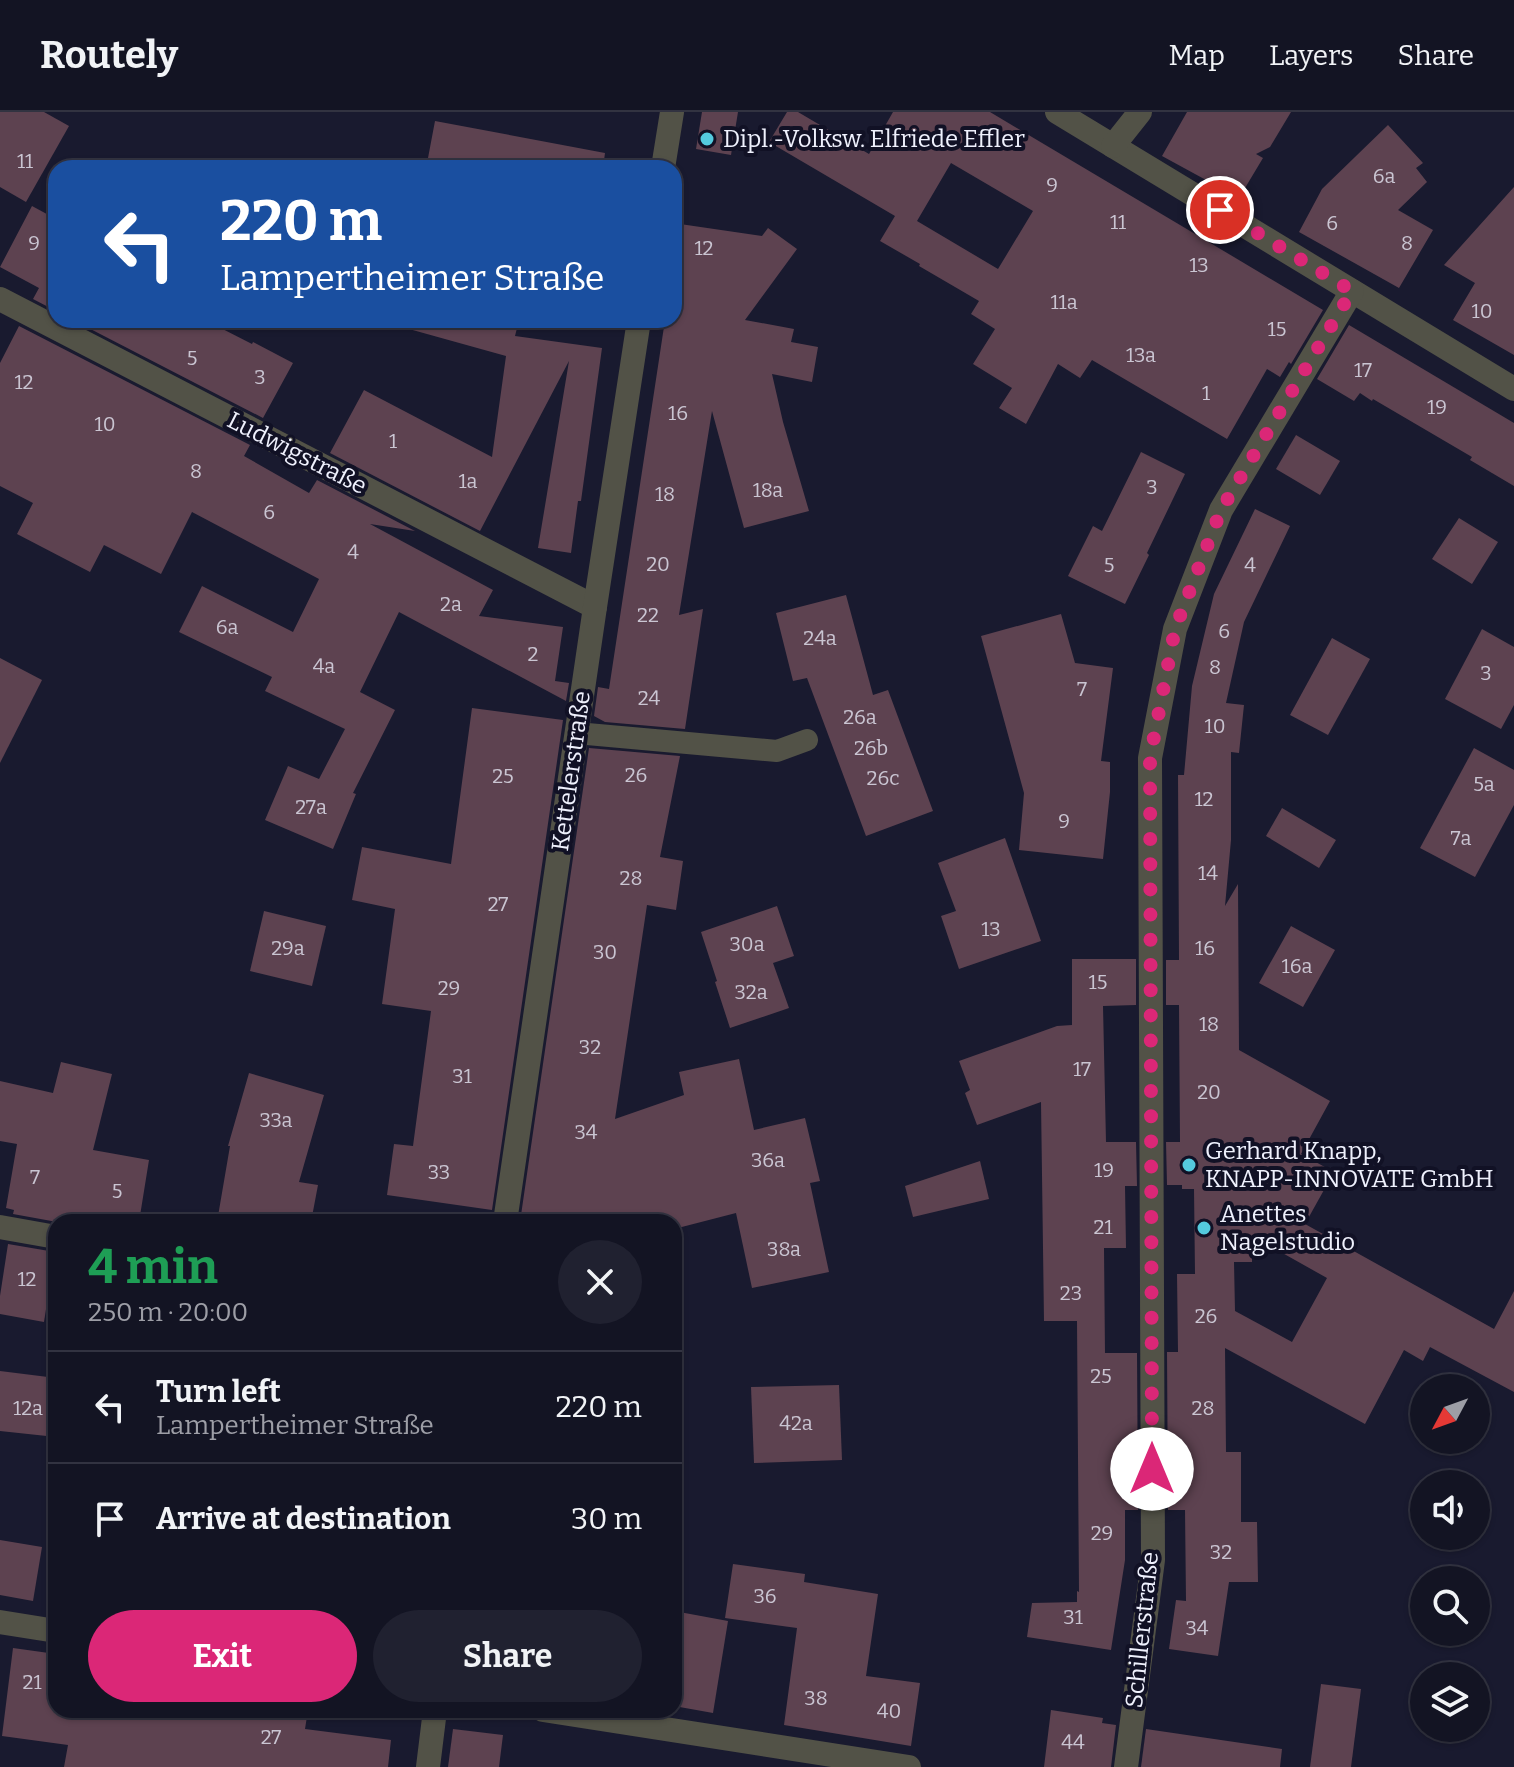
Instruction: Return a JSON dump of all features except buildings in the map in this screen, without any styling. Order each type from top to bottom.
[{"type":"street","points":[[664,160],[672,112]]},
{"type":"street","points":[[1057,112],[1514,389]]},
{"type":"street","points":[[1113,146],[1140,112]]},
{"type":"street","name":"Schillerstraße","points":[[1126,1767],[1153,1560],[1150,758],[1175,629],[1221,510],[1352,291]]},
{"type":"street","name":"Ludwigstraße","points":[[0,299],[48,324]]},
{"type":"street","name":"Ludwigstraße","points":[[56,328],[595,607]]},
{"type":"street","name":"Kettelerstraße","points":[[506,1214],[638,328]]},
{"type":"street","points":[[0,1227],[48,1236]]},
{"type":"street","points":[[0,1622],[48,1630]]},
{"type":"street","points":[[428,1767],[434,1718]]},
{"type":"street","points":[[594,1718],[909,1767]]},
{"type":"lane","points":[[576,733],[777,751],[807,740]]},
{"type":"place","name":"Dipl.-Volksw. Elfriede Effler","points":[[707,139]]},
{"type":"place","name":"Gerhard Knapp, KNAPP-INNOVATE GmbH","points":[[1189,1165]]},
{"type":"place","name":"Anettes Nagelstudio","points":[[1204,1228]]},
{"type":"route","points":[[1152,1469],[1150,758],[1175,629],[1221,510],[1352,291],[1220,210]]}]
